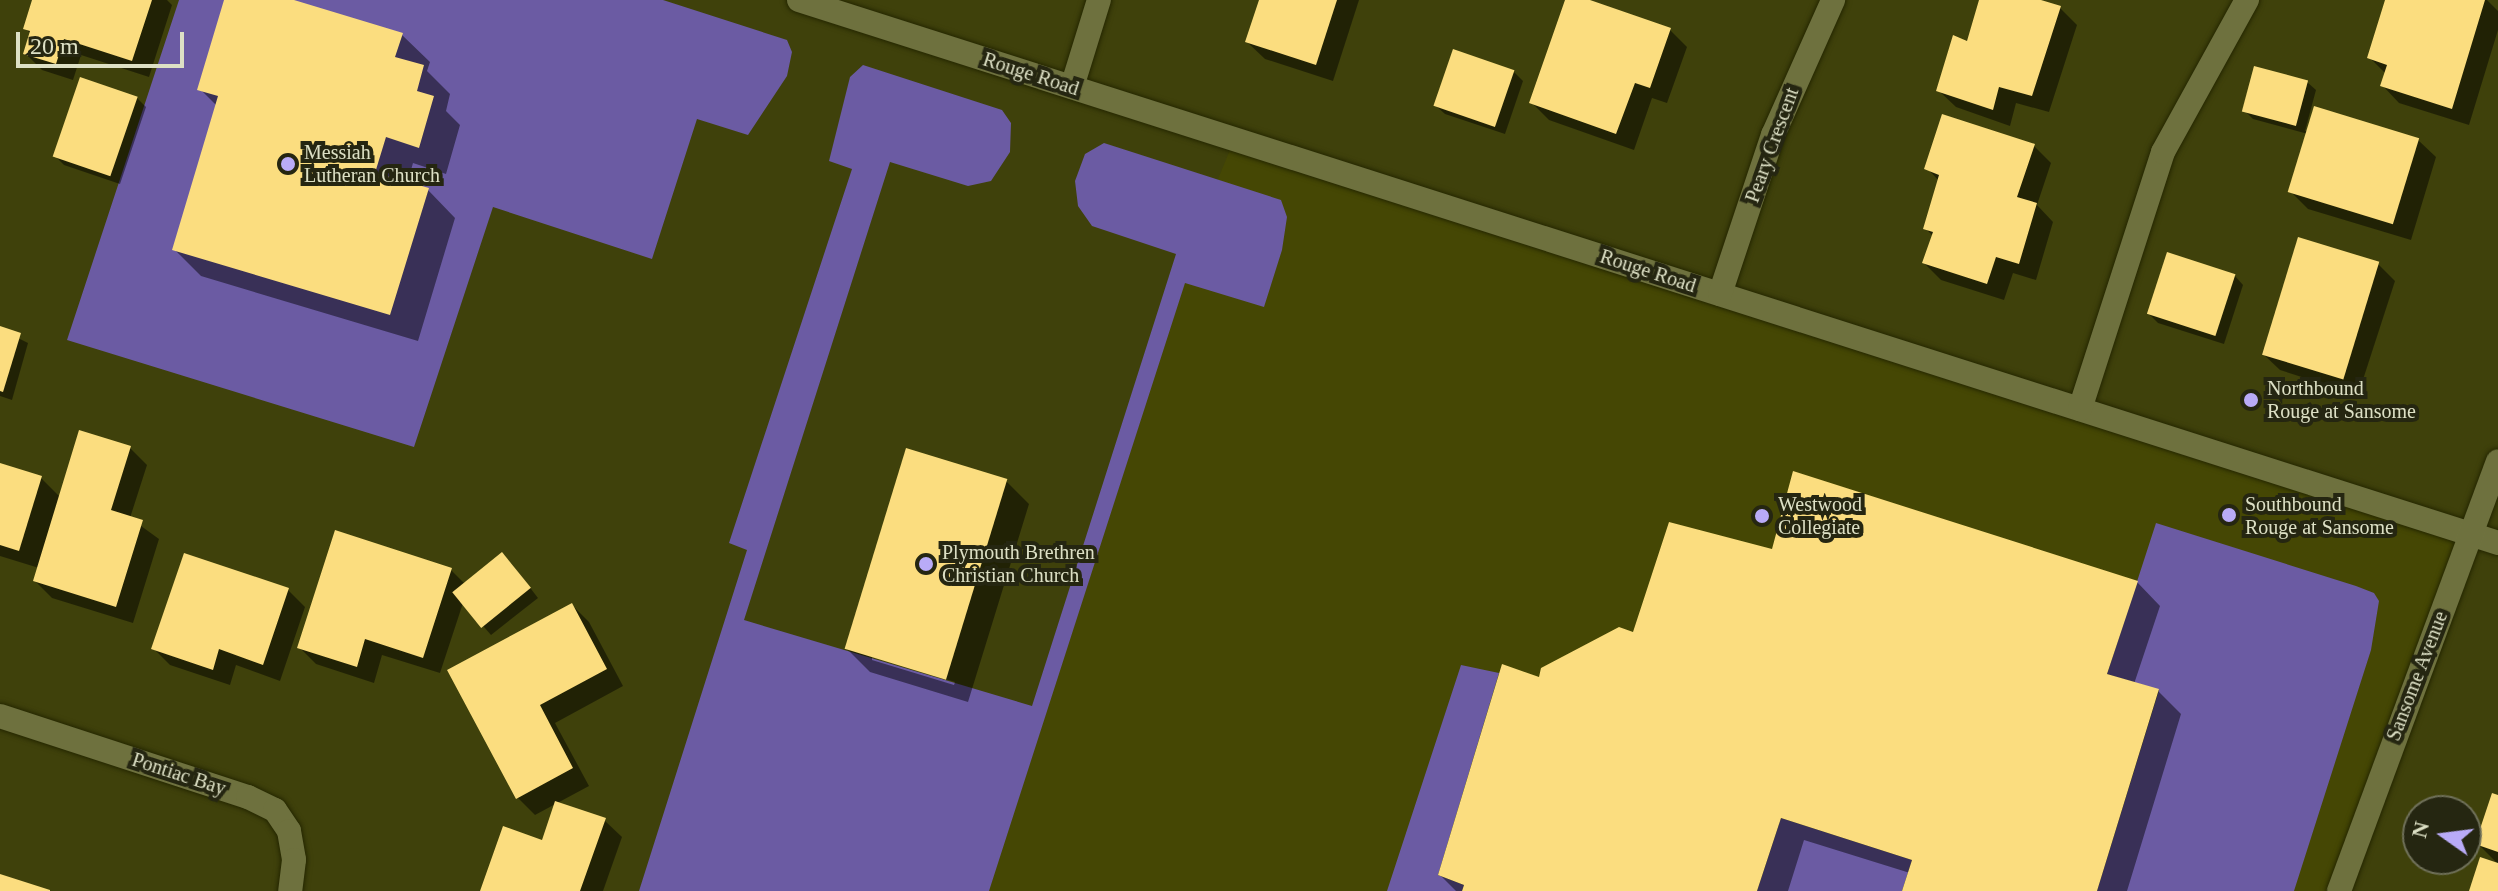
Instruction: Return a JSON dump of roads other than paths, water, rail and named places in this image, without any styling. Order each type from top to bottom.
[{"type":"street","name":"Rouge Road","points":[[799,0],[2498,543]]},
{"type":"street","points":[[1072,87],[1099,0]]},
{"type":"street","name":"Peary Crescent","points":[[1720,294],[1773,135],[1833,0]]},
{"type":"street","points":[[2080,409],[2150,183],[2247,0]]},
{"type":"street","name":"Sansome Avenue","points":[[2339,891],[2498,462]]},
{"type":"street","name":"Pontiac Bay","points":[[0,716],[248,797],[275,810],[292,846],[290,891]]},
{"type":"place","name":"Messiah Lutheran Church","points":[[288,164]]},
{"type":"place","name":"Northbound Rouge at Sansome","points":[[2251,400]]},
{"type":"place","name":"Southbound Rouge at Sansome","points":[[2229,515]]},
{"type":"place","name":"Westwood Collegiate","points":[[1762,516]]},
{"type":"place","name":"Plymouth Brethren Christian Church","points":[[926,564]]}]
